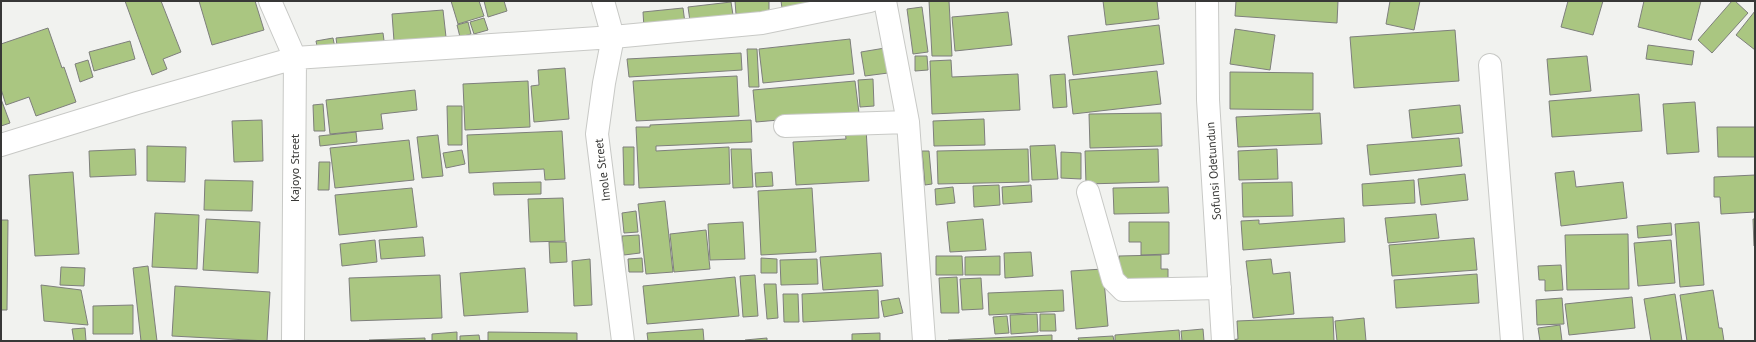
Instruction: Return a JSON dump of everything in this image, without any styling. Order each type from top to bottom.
[{"type":"street","name":"Kajoyo Street","points":[[270,1],[295,58],[293,341]]},
{"type":"street","name":"Imole Street","points":[[603,1],[613,37],[604,83],[597,134],[623,341]]},
{"type":"street","points":[[1,145],[137,103],[295,58],[613,37],[762,23],[870,1]]},
{"type":"street","points":[[885,1],[908,122],[924,341]]},
{"type":"street","name":"Sofunsi Odetundun","points":[[1207,1],[1208,100],[1223,341]]},
{"type":"street","points":[[1490,65],[1512,341]]},
{"type":"street","points":[[785,126],[908,122]]},
{"type":"street","points":[[1088,192],[1113,280],[1123,290],[1220,288]]},
{"type":"building","points":[[125,1],[161,1],[181,52],[163,59],[167,69],[152,75]]},
{"type":"building","points":[[199,1],[255,1],[264,30],[212,45]]},
{"type":"building","points":[[451,1],[479,1],[484,16],[458,24]]},
{"type":"building","points":[[484,1],[504,1],[507,11],[488,17]]},
{"type":"building","points":[[735,1],[769,1],[769,12],[736,14]]},
{"type":"building","points":[[781,1],[818,1],[782,8]]},
{"type":"building","points":[[929,1],[949,1],[952,56],[932,56]]},
{"type":"building","points":[[1103,1],[1157,1],[1159,19],[1106,25]]},
{"type":"building","points":[[1236,1],[1338,1],[1337,23],[1235,16]]},
{"type":"building","points":[[1390,1],[1420,1],[1414,30],[1386,24]]},
{"type":"building","points":[[1568,1],[1603,1],[1593,35],[1561,27]]},
{"type":"building","points":[[1644,1],[1701,1],[1691,40],[1638,27]]},
{"type":"building","points":[[1732,1],[1735,1],[1748,13],[1712,53],[1698,40]]},
{"type":"building","points":[[731,2],[733,15],[690,21],[688,7]]},
{"type":"building","points":[[922,7],[928,52],[913,54],[907,9]]},
{"type":"building","points":[[683,8],[685,23],[644,28],[643,12]]},
{"type":"building","points":[[443,10],[446,37],[394,41],[392,14]]},
{"type":"building","points":[[1755,11],[1755,50],[1736,35]]},
{"type":"building","points":[[1008,12],[1012,45],[955,51],[952,17]]},
{"type":"building","points":[[484,18],[488,30],[474,34],[470,22]]},
{"type":"building","points":[[468,22],[471,34],[460,37],[457,25]]},
{"type":"building","points":[[1159,25],[1164,64],[1073,75],[1068,36]]},
{"type":"building","points":[[48,28],[76,102],[36,116],[29,97],[6,105],[1,89],[1,44]]},
{"type":"building","points":[[1235,29],[1275,35],[1270,70],[1230,64]]},
{"type":"building","points":[[1455,30],[1459,81],[1354,88],[1350,37]]},
{"type":"building","points":[[383,33],[385,48],[338,53],[336,38]]},
{"type":"building","points":[[333,38],[336,53],[319,56],[316,41]]},
{"type":"building","points":[[850,39],[854,74],[763,83],[759,49]]},
{"type":"building","points":[[130,41],[135,59],[94,71],[89,52]]},
{"type":"building","points":[[1648,45],[1694,51],[1692,65],[1646,59]]},
{"type":"building","points":[[885,48],[888,73],[865,76],[861,52]]},
{"type":"building","points":[[747,49],[757,49],[759,87],[749,87]]},
{"type":"building","points":[[741,53],[742,70],[629,77],[627,59]]},
{"type":"building","points":[[915,56],[927,56],[928,70],[915,71]]},
{"type":"building","points":[[1587,56],[1591,91],[1550,95],[1547,59]]},
{"type":"building","points":[[88,60],[93,77],[80,82],[75,64]]},
{"type":"building","points":[[951,60],[952,77],[1018,74],[1020,110],[932,114],[930,61]]},
{"type":"building","points":[[565,68],[569,119],[534,122],[531,86],[539,85],[538,70]]},
{"type":"building","points":[[1157,71],[1161,104],[1073,114],[1069,80]]},
{"type":"building","points":[[1230,72],[1313,73],[1313,110],[1230,109]]},
{"type":"building","points":[[1065,74],[1067,107],[1053,108],[1050,75]]},
{"type":"building","points":[[737,76],[739,116],[636,121],[633,81]]},
{"type":"building","points":[[873,79],[874,106],[860,107],[858,80]]},
{"type":"building","points":[[528,81],[530,127],[465,130],[463,84]]},
{"type":"building","points":[[855,81],[859,113],[756,122],[753,90]]},
{"type":"building","points":[[415,90],[417,110],[381,114],[383,129],[330,134],[326,100]]},
{"type":"building","points":[[1639,94],[1642,131],[1552,137],[1549,101]]},
{"type":"building","points":[[1,99],[10,123],[1,126]]},
{"type":"building","points":[[1695,102],[1699,152],[1667,154],[1663,104]]},
{"type":"building","points":[[323,104],[325,131],[314,131],[313,105]]},
{"type":"building","points":[[1460,105],[1463,133],[1412,138],[1409,110]]},
{"type":"building","points":[[447,106],[462,106],[462,145],[448,145]]},
{"type":"building","points":[[1161,113],[1162,146],[1090,148],[1089,114]]},
{"type":"building","points":[[1320,113],[1322,144],[1238,147],[1236,117]]},
{"type":"building","points":[[984,119],[985,145],[934,146],[933,121]]},
{"type":"building","points":[[262,120],[263,161],[234,162],[232,121]]},
{"type":"building","points":[[751,120],[752,142],[656,146],[656,151],[729,147],[730,184],[639,188],[636,127]]},
{"type":"building","points":[[1717,127],[1755,127],[1755,157],[1718,157]]},
{"type":"building","points":[[866,128],[869,181],[796,185],[793,142],[846,139],[845,129]]},
{"type":"building","points":[[562,131],[565,179],[545,180],[544,169],[469,173],[467,135]]},
{"type":"building","points":[[356,132],[357,142],[320,146],[319,136]]},
{"type":"building","points":[[438,135],[443,176],[422,178],[417,137]]},
{"type":"building","points":[[1459,138],[1462,166],[1370,175],[1367,145]]},
{"type":"building","points":[[409,140],[414,180],[335,188],[330,148]]},
{"type":"building","points":[[1055,145],[1058,179],[1032,180],[1030,146]]},
{"type":"building","points":[[147,146],[186,147],[185,182],[147,181]]},
{"type":"building","points":[[623,147],[634,147],[634,185],[624,185]]},
{"type":"building","points":[[135,149],[136,175],[90,177],[89,151]]},
{"type":"building","points":[[731,149],[751,149],[753,187],[733,188]]},
{"type":"building","points":[[1028,149],[1029,182],[938,184],[937,151]]},
{"type":"building","points":[[1158,149],[1159,182],[1086,184],[1085,151]]},
{"type":"building","points":[[1277,149],[1278,179],[1239,180],[1238,151]]},
{"type":"building","points":[[462,150],[465,164],[446,168],[443,153]]},
{"type":"building","points":[[922,151],[929,151],[932,184],[925,185]]},
{"type":"building","points":[[1061,152],[1081,153],[1081,179],[1061,178]]},
{"type":"building","points":[[319,162],[330,162],[329,190],[318,190]]},
{"type":"building","points":[[1574,171],[1576,187],[1623,182],[1627,218],[1561,226],[1555,173]]},
{"type":"building","points":[[73,172],[79,254],[35,256],[29,175]]},
{"type":"building","points":[[772,172],[773,186],[756,187],[755,173]]},
{"type":"building","points":[[1465,174],[1468,200],[1421,205],[1418,179]]},
{"type":"building","points":[[1755,175],[1755,212],[1721,214],[1720,197],[1714,197],[1714,177]]},
{"type":"building","points":[[205,180],[253,181],[252,211],[204,210]]},
{"type":"building","points":[[1414,180],[1415,203],[1363,206],[1362,184]]},
{"type":"building","points":[[541,182],[541,194],[494,195],[493,183]]},
{"type":"building","points":[[1292,182],[1293,216],[1243,217],[1242,183]]},
{"type":"building","points":[[999,185],[1000,205],[974,207],[973,186]]},
{"type":"building","points":[[1031,185],[1032,202],[1003,204],[1002,187]]},
{"type":"building","points":[[953,187],[955,203],[936,205],[935,189]]},
{"type":"building","points":[[1168,187],[1169,213],[1114,214],[1113,188]]},
{"type":"building","points":[[412,188],[417,227],[339,235],[335,195]]},
{"type":"building","points":[[812,188],[816,252],[761,255],[758,191]]},
{"type":"building","points":[[563,198],[565,241],[530,242],[528,199]]},
{"type":"building","points":[[665,201],[673,272],[646,274],[638,204]]},
{"type":"building","points":[[636,211],[638,232],[624,233],[622,213]]},
{"type":"building","points":[[155,213],[199,215],[197,269],[152,267]]},
{"type":"building","points":[[1436,214],[1439,238],[1388,243],[1385,218]]},
{"type":"building","points":[[1344,218],[1345,242],[1243,250],[1241,221],[1259,220],[1259,224]]},
{"type":"building","points":[[206,219],[260,222],[258,273],[203,270]]},
{"type":"building","points":[[983,219],[986,250],[950,252],[947,222]]},
{"type":"building","points":[[1753,219],[1755,219],[1755,246],[1754,246]]},
{"type":"building","points":[[1,220],[8,220],[7,310],[1,310]]},
{"type":"building","points":[[743,222],[745,259],[710,260],[708,224]]},
{"type":"building","points":[[1129,222],[1169,222],[1169,254],[1141,255],[1141,242],[1129,242]]},
{"type":"building","points":[[1699,222],[1704,285],[1680,287],[1675,224]]},
{"type":"building","points":[[1671,223],[1672,235],[1638,238],[1637,226]]},
{"type":"building","points":[[706,230],[710,269],[674,272],[670,234]]},
{"type":"building","points":[[1628,234],[1629,289],[1567,290],[1565,235]]},
{"type":"building","points":[[639,235],[640,253],[624,255],[622,236]]},
{"type":"building","points":[[423,237],[425,256],[381,259],[379,240]]},
{"type":"building","points":[[1474,238],[1477,270],[1392,276],[1389,245]]},
{"type":"building","points":[[375,240],[377,262],[342,266],[340,244]]},
{"type":"building","points":[[1671,240],[1675,283],[1638,286],[1634,243]]},
{"type":"building","points":[[549,242],[566,242],[567,262],[550,263]]},
{"type":"building","points":[[1031,252],[1033,276],[1005,278],[1004,253]]},
{"type":"building","points":[[881,253],[883,286],[823,290],[820,257]]},
{"type":"building","points":[[1161,255],[1161,269],[1168,269],[1168,282],[1119,283],[1119,256]]},
{"type":"building","points":[[936,256],[962,256],[963,275],[936,275]]},
{"type":"building","points":[[1000,256],[1000,275],[965,275],[965,257]]},
{"type":"building","points":[[642,258],[643,272],[629,272],[628,259]]},
{"type":"building","points":[[761,258],[777,259],[777,273],[761,273]]},
{"type":"building","points":[[590,259],[592,305],[574,306],[572,261]]},
{"type":"building","points":[[817,259],[818,284],[781,285],[780,260]]},
{"type":"building","points":[[1271,259],[1273,274],[1290,272],[1294,314],[1253,318],[1246,261]]},
{"type":"building","points":[[1561,265],[1563,290],[1545,291],[1545,280],[1539,280],[1538,266]]},
{"type":"building","points":[[148,266],[157,341],[141,341],[133,268]]},
{"type":"building","points":[[61,267],[85,268],[84,286],[60,285]]},
{"type":"building","points":[[525,268],[528,312],[464,316],[460,273]]},
{"type":"building","points":[[1103,269],[1108,326],[1076,329],[1071,271]]},
{"type":"building","points":[[1477,274],[1479,303],[1396,308],[1394,280]]},
{"type":"building","points":[[440,275],[442,318],[351,321],[349,278]]},
{"type":"building","points":[[755,275],[758,316],[743,317],[740,276]]},
{"type":"building","points":[[735,277],[739,316],[647,324],[643,286]]},
{"type":"building","points":[[957,277],[959,313],[941,313],[939,278]]},
{"type":"building","points":[[981,278],[983,309],[962,310],[960,279]]},
{"type":"building","points":[[764,284],[776,284],[778,318],[767,319]]},
{"type":"building","points":[[41,285],[81,290],[88,325],[44,321]]},
{"type":"building","points":[[175,286],[270,292],[267,341],[172,336]]},
{"type":"building","points":[[878,290],[879,318],[803,322],[802,294]]},
{"type":"building","points":[[1063,290],[1064,311],[989,315],[988,293]]},
{"type":"building","points":[[1713,290],[1719,328],[1722,328],[1724,341],[1687,341],[1680,295]]},
{"type":"building","points":[[783,294],[798,294],[799,322],[784,322]]},
{"type":"building","points":[[1675,294],[1682,341],[1651,341],[1644,299]]},
{"type":"building","points":[[1632,297],[1635,328],[1569,335],[1565,304]]},
{"type":"building","points":[[899,298],[903,313],[884,317],[881,301]]},
{"type":"building","points":[[1562,298],[1564,324],[1537,325],[1536,300]]},
{"type":"building","points":[[133,305],[133,334],[93,334],[93,306]]},
{"type":"building","points":[[1037,314],[1038,332],[1011,334],[1010,315]]},
{"type":"building","points":[[1040,314],[1055,314],[1056,331],[1040,331]]},
{"type":"building","points":[[1007,316],[1009,333],[995,334],[993,317]]},
{"type":"building","points":[[1333,317],[1334,341],[1231,341],[1238,339],[1237,321]]},
{"type":"building","points":[[1364,318],[1366,341],[1337,341],[1335,321]]},
{"type":"building","points":[[1560,325],[1562,341],[1540,341],[1538,328]]},
{"type":"building","points":[[85,328],[86,341],[74,341],[72,329]]},
{"type":"building","points":[[703,329],[704,341],[648,341],[647,333]]},
{"type":"building","points":[[1203,329],[1204,341],[1182,341],[1181,331]]},
{"type":"building","points":[[1179,330],[1180,341],[1115,341],[1115,335]]},
{"type":"building","points":[[457,332],[457,341],[432,341],[432,334]]},
{"type":"building","points":[[488,332],[577,333],[577,341],[488,341]]},
{"type":"building","points":[[880,333],[880,341],[852,341],[852,334]]},
{"type":"building","points":[[479,335],[480,341],[460,341],[460,336]]},
{"type":"building","points":[[1052,335],[1052,341],[948,341],[948,340]]},
{"type":"building","points":[[1113,336],[1114,341],[1079,341],[1078,338]]},
{"type":"building","points":[[425,338],[425,341],[369,341],[369,340]]},
{"type":"building","points":[[767,338],[767,341],[745,340]]}]
